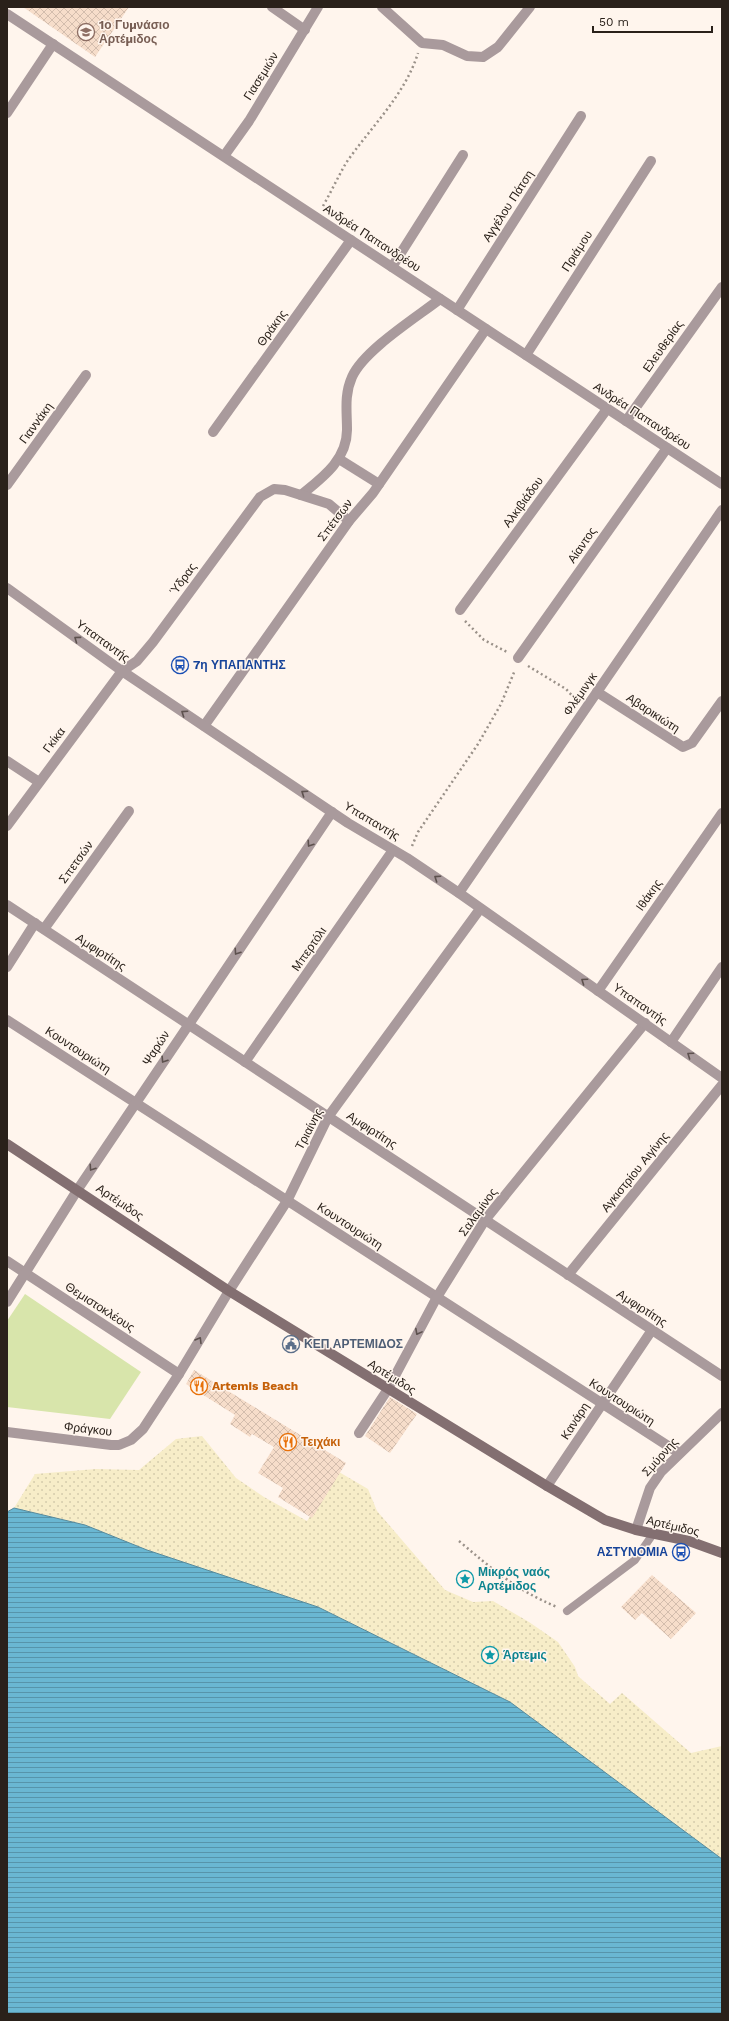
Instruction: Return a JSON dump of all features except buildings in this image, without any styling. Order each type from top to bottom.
[{"type":"main road","name":"Αρτέμιδος","points":[[7,1144],[78,1189],[230,1291],[388,1389],[605,1520],[636,1530],[689,1542],[722,1554]]},
{"type":"street","points":[[272,7],[305,30]]},
{"type":"street","name":"Γιασεμιών","points":[[224,156],[249,121],[318,7]]},
{"type":"street","points":[[382,7],[422,44],[443,45],[467,56],[483,57],[498,47],[530,7]]},
{"type":"street","name":"Ανδρέα Παπανδρέου","points":[[7,14],[722,484]]},
{"type":"street","points":[[7,113],[53,44]]},
{"type":"street","name":"Αγγέλου Πάτση","points":[[457,310],[581,116]]},
{"type":"street","points":[[392,267],[463,155]]},
{"type":"street","name":"Πριάμου","points":[[526,355],[651,161]]},
{"type":"street","name":"Θράκης","points":[[213,432],[351,240]]},
{"type":"street","name":"Ελευθερίας","points":[[626,421],[722,287]]},
{"type":"street","points":[[302,495],[328,473],[339,459],[346,442],[346,394],[352,376],[362,363],[380,345],[440,299]]},
{"type":"street","name":"Σπέτσων","points":[[204,726],[349,521],[379,484],[486,329]]},
{"type":"street","name":"Γιαννάκη","points":[[7,485],[86,376]]},
{"type":"street","name":"Αλκιβιάδου","points":[[460,610],[607,409]]},
{"type":"street","name":"Αίαντος","points":[[518,658],[667,448]]},
{"type":"street","points":[[339,459],[379,484]]},
{"type":"street","name":"Ύδρας","points":[[122,671],[137,661],[154,642],[260,497],[274,489],[285,490],[302,495]]},
{"type":"street","points":[[302,495],[329,504],[349,521]]},
{"type":"street","name":"Φλέμινγκ","points":[[459,893],[722,510]]},
{"type":"street","name":"Υπαπαντής","points":[[7,588],[122,671],[332,812],[407,858],[459,893],[722,1078]]},
{"type":"street","name":"Γκίκα","points":[[7,826],[122,671]]},
{"type":"street","name":"Αβαρικιώτη","points":[[597,692],[683,747],[692,743],[722,700]]},
{"type":"street","points":[[7,761],[39,782]]},
{"type":"street","name":"Σπετσών","points":[[44,929],[129,811]]},
{"type":"street","name":"Ψαρών","points":[[7,1302],[78,1189],[187,1024],[332,812]]},
{"type":"street","name":"Ιθάκης","points":[[598,991],[722,813]]},
{"type":"street","name":"Μπερτόλι","points":[[246,1062],[393,850]]},
{"type":"street","name":"Αμφιρτίτης","points":[[7,905],[722,1376]]},
{"type":"street","name":"Τριαίνης","points":[[179,1374],[287,1201],[328,1117],[480,909]]},
{"type":"street","points":[[7,967],[35,923]]},
{"type":"street","points":[[671,1042],[722,967]]},
{"type":"street","name":"Κουντουριώτη","points":[[7,1020],[679,1453]]},
{"type":"street","name":"Σαλαμίνος","points":[[359,1433],[388,1389],[437,1297],[485,1220],[645,1023]]},
{"type":"street","name":"Αγκιστρίου Αιγίνης","points":[[568,1275],[722,1085]]},
{"type":"street","name":"Θεμιστοκλέους","points":[[7,1261],[179,1374]]},
{"type":"street","name":"Κανάρη","points":[[547,1486],[652,1330]]},
{"type":"street","name":"Φράγκου","points":[[7,1432],[111,1445],[126,1443],[138,1435],[143,1429],[179,1374]]},
{"type":"street","name":"Σμύρνης","points":[[636,1530],[650,1488],[661,1472],[722,1412]]},
{"type":"lane","points":[[567,1611],[635,1560],[653,1534]]},
{"type":"path","points":[[317,217],[346,164],[414,66],[422,44]]},
{"type":"path","points":[[407,858],[418,832],[466,762],[501,704],[514,673],[518,658]]},
{"type":"path","points":[[459,1541],[512,1584],[538,1600],[567,1611]]},
{"type":"green space","points":[[25,1294],[141,1372],[110,1419],[7,1407],[7,1321]]},
{"type":"sand","name":"Άρτεμις","points":[[202,1436],[236,1478],[264,1497],[307,1521],[339,1472],[368,1489],[377,1511],[445,1590],[473,1602],[493,1601],[529,1622],[558,1642],[575,1667],[578,1676],[610,1704],[622,1693],[691,1753],[722,1746],[722,1859],[510,1702],[318,1607],[147,1550],[85,1525],[14,1508],[35,1474],[96,1469],[139,1470],[176,1439]]},
{"type":"water","points":[[14,1508],[85,1525],[147,1550],[318,1607],[510,1702],[722,1859],[722,2014],[7,2014],[7,1512]]},
{"type":"place","name":"1ο Γυμνάσιο Αρτέμιδος","points":[[86,32]]},
{"type":"place","name":"7η ΥΠΑΠΑΝΤΗΣ","points":[[180,665]]},
{"type":"place","name":"ΚΕΠ ΑΡΤΕΜΙΔΟΣ","points":[[291,1344]]},
{"type":"place","name":"Artemis Beach","points":[[199,1386]]},
{"type":"place","name":"Τειχάκι","points":[[288,1442]]},
{"type":"place","name":"ΑΣΤΥΝΟΜΙΑ","points":[[681,1552]]},
{"type":"place","name":"Μικρός ναός Αρτέμιδος","points":[[465,1579]]},
{"type":"place","name":"Άρτεμις","points":[[490,1655]]}]
